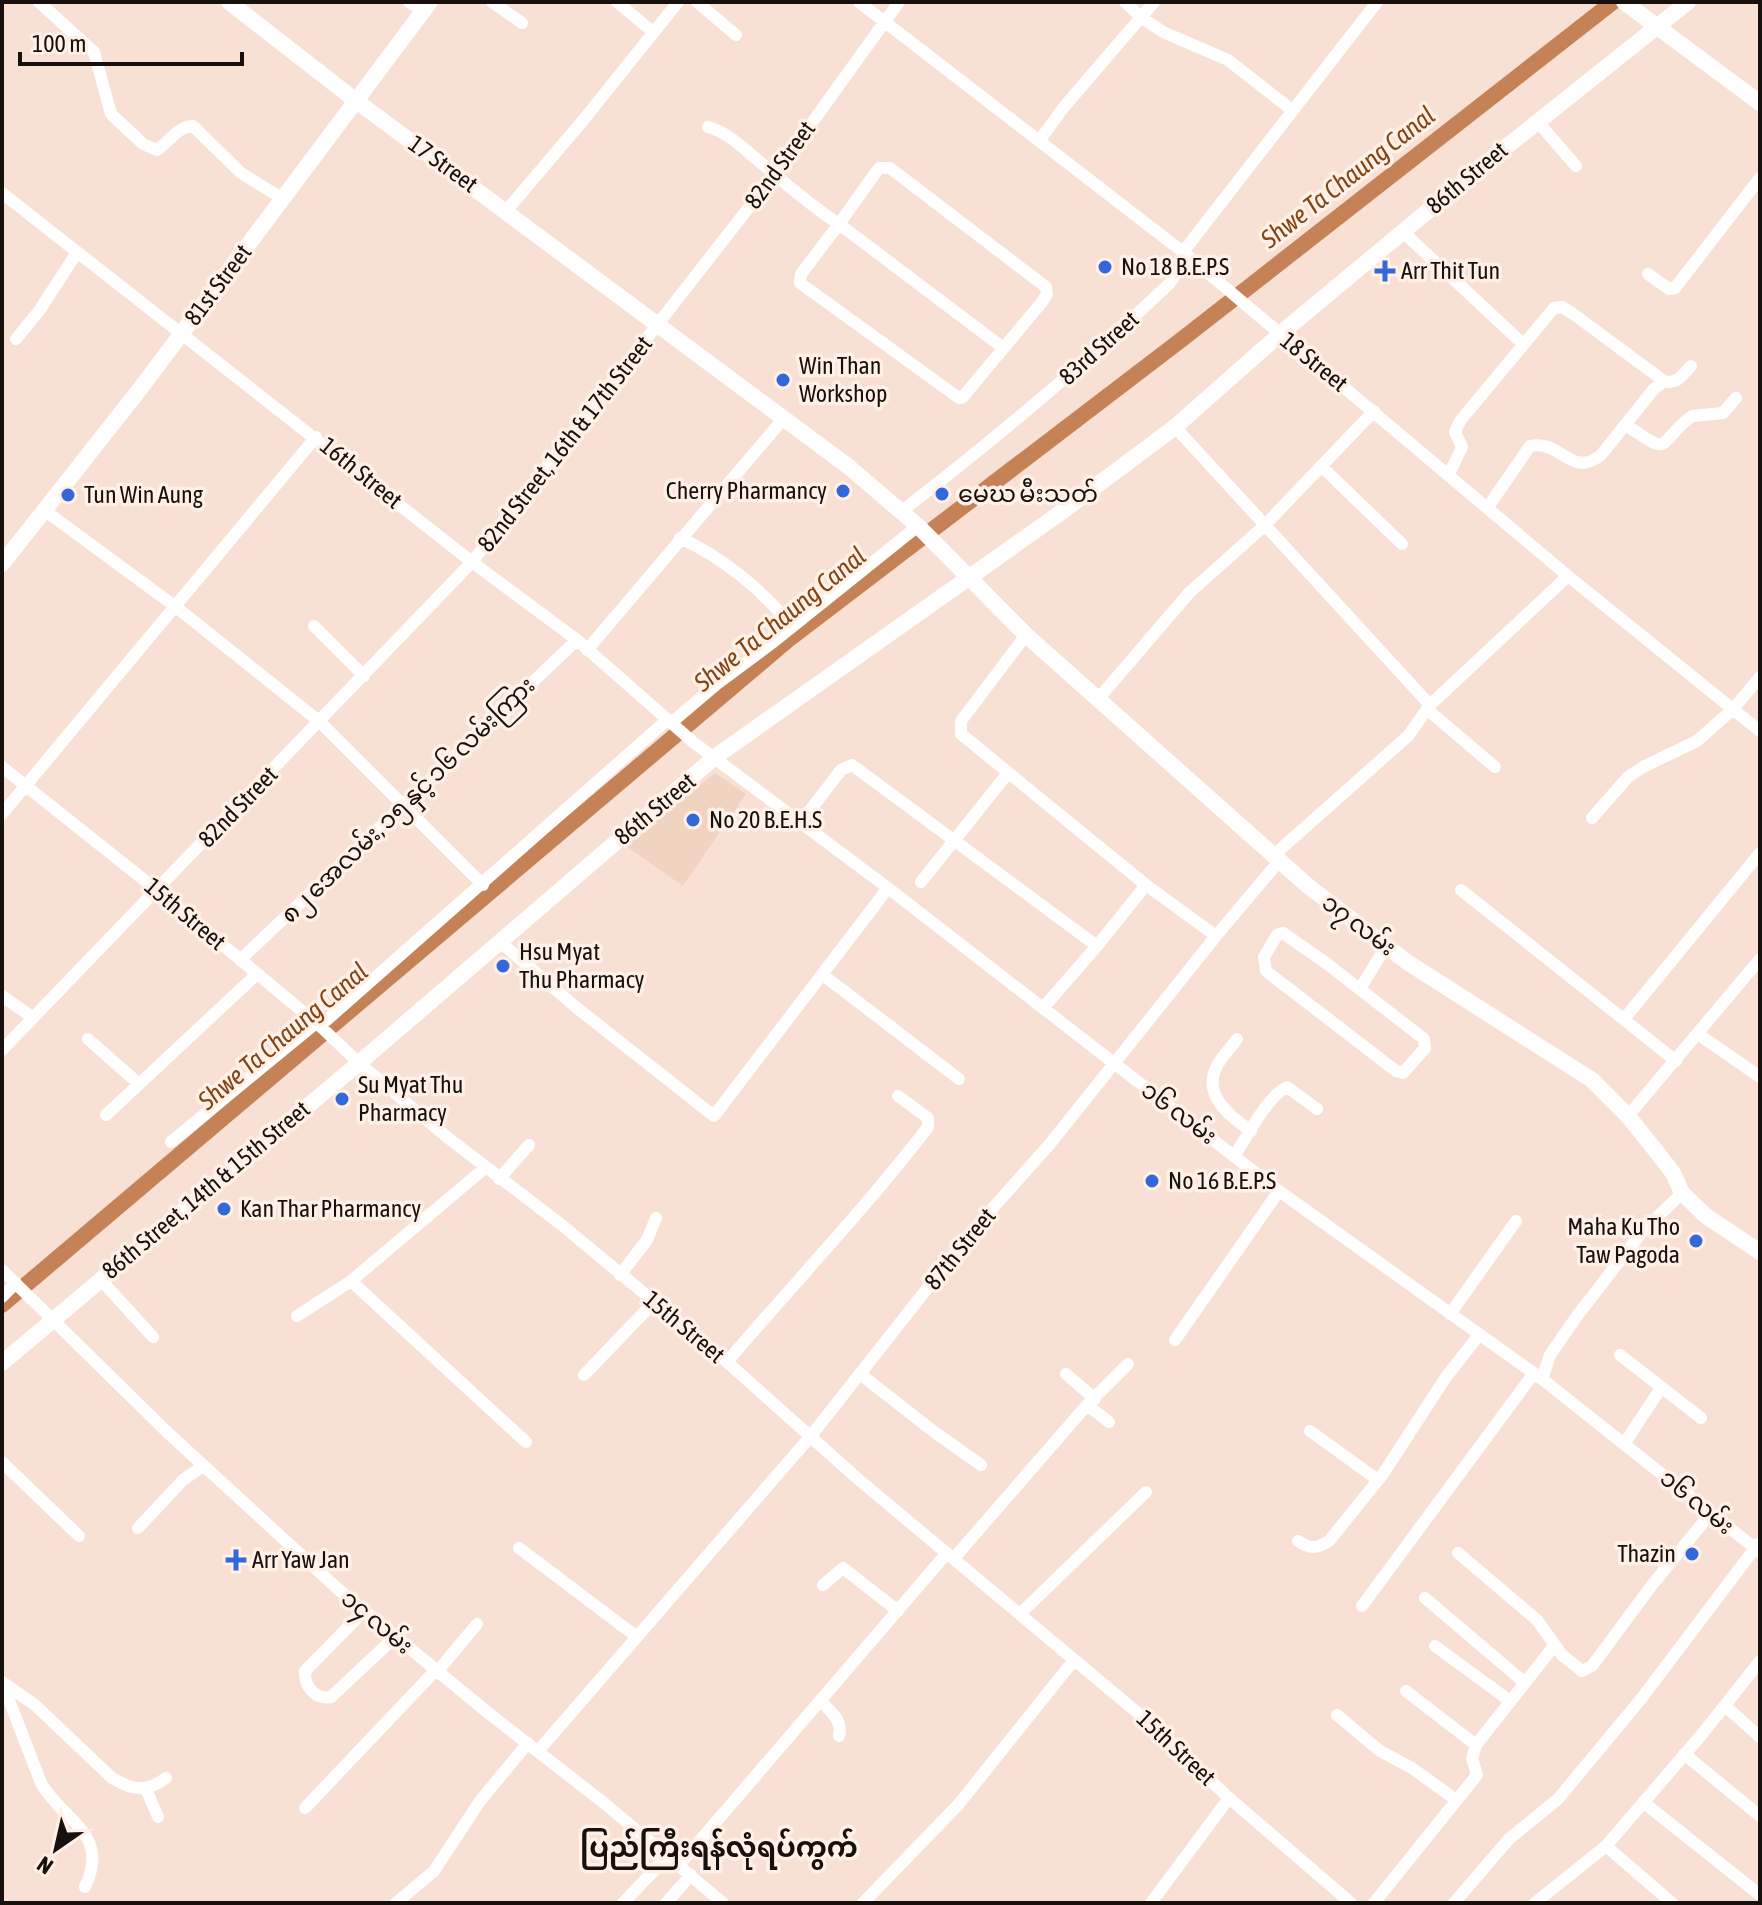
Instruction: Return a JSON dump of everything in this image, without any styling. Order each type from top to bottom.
[{"type":"street","points":[[39,2],[94,52],[111,114],[143,144],[157,150],[180,130],[193,126],[241,173],[283,199]]},
{"type":"street","name":"17 Street","points":[[229,2],[355,100],[784,418]]},
{"type":"street","points":[[492,2],[522,23]]},
{"type":"street","points":[[617,2],[653,32]]},
{"type":"street","points":[[507,210],[678,2]]},
{"type":"street","points":[[697,2],[736,35]]},
{"type":"street","name":"18 Street","points":[[859,2],[1183,252],[1568,576],[1760,731]]},
{"type":"street","name":"82nd Street","points":[[658,325],[775,174],[899,2]]},
{"type":"street","points":[[1125,2],[1163,32],[1228,60],[1292,110]]},
{"type":"street","points":[[1039,141],[1064,107],[1154,2]]},
{"type":"street","name":"83rd Street","points":[[902,511],[981,450],[1107,343],[1177,274],[1183,252],[1377,2]]},
{"type":"street","name":"86th Street","points":[[359,1063],[715,757],[1056,516],[1175,427],[1280,334],[1403,232],[1688,2]]},
{"type":"street","name":"81st Street","points":[[2,562],[283,199],[421,5]]},
{"type":"street","points":[[1629,6],[1760,103]]},
{"type":"street","points":[[1537,121],[1576,166]]},
{"type":"street","points":[[708,127],[717,129],[806,201],[1002,347]]},
{"type":"street","points":[[879,168],[890,168],[1046,287],[1047,294],[959,398],[800,283],[801,274],[839,224],[879,168]]},
{"type":"street","points":[[1648,274],[1669,289],[1675,288],[1760,178]]},
{"type":"street","name":"16th Street","points":[[2,193],[472,562],[577,640],[671,724],[715,757]]},
{"type":"street","points":[[1403,232],[1523,344]]},
{"type":"street","points":[[16,339],[39,311],[76,254]]},
{"type":"street","points":[[1449,474],[1462,447],[1455,432],[1460,421],[1554,308],[1562,307],[1664,381],[1676,381],[1691,366]]},
{"type":"street","name":"82nd Street, 16th & 17th Street","points":[[472,562],[658,325]]},
{"type":"street","points":[[1488,507],[1530,446],[1538,444],[1554,449],[1580,464],[1592,462],[1664,381]]},
{"type":"street","points":[[1626,425],[1654,444],[1662,445],[1669,442],[1692,416],[1723,413],[1736,398]]},
{"type":"street","points":[[1099,698],[1189,593],[1264,526],[1374,411]]},
{"type":"street","points":[[587,650],[784,418]]},
{"type":"street","name":"၁၇ လမ်း","points":[[784,418],[902,511],[1026,635],[1308,886],[1386,946],[1592,1080],[1628,1116],[1673,1173],[1682,1193],[1706,1216],[1760,1252]]},
{"type":"street","points":[[1175,427],[1429,708],[1495,767]]},
{"type":"street","points":[[2,814],[316,437]]},
{"type":"street","points":[[1321,466],[1402,544]]},
{"type":"street","points":[[44,510],[176,607],[320,722],[483,885]]},
{"type":"street","points":[[171,1142],[321,1026],[717,684],[918,526]]},
{"type":"street","points":[[680,538],[703,549],[741,578],[792,627]]},
{"type":"street","name":"82nd Street","points":[[2,1050],[472,562]]},
{"type":"street","name":"87th Street","points":[[396,1903],[434,1871],[480,1801],[637,1637],[810,1437],[981,1221],[1049,1145],[1278,857],[1408,736],[1429,708],[1568,576]]},
{"type":"street","points":[[314,626],[364,676]]},
{"type":"street","points":[[1026,635],[961,721],[961,734],[1146,885],[1216,936]]},
{"type":"street","name":"၈၂ အေလမ်း, ၁၅ နှင့် ၁၆ လမ်းကြား","points":[[240,960],[577,640]]},
{"type":"street","points":[[1592,818],[1628,777],[1697,741],[1733,709],[1760,677]]},
{"type":"street","name":"၁၆ လမ်း","points":[[715,757],[1279,1191],[1538,1376],[1758,1547]]},
{"type":"street","points":[[801,822],[841,770],[852,765],[1097,946]]},
{"type":"street","name":"15th Street","points":[[2,767],[321,1026],[359,1063],[485,1168],[563,1226],[727,1362],[810,1437],[1145,1719],[1229,1798],[1351,1903]]},
{"type":"street","points":[[921,882],[1008,773]]},
{"type":"street","points":[[1624,1019],[1760,853]]},
{"type":"street","points":[[1043,1008],[1146,885]]},
{"type":"street","points":[[499,941],[589,1018],[714,1116],[888,888]]},
{"type":"street","points":[[1461,890],[1676,1061]]},
{"type":"street","points":[[1283,933],[1360,989],[1426,1043],[1403,1073],[1352,1039],[1266,971],[1264,957],[1277,935],[1283,933]]},
{"type":"street","points":[[1360,989],[1386,946]]},
{"type":"street","points":[[1628,1116],[1760,959]]},
{"type":"street","points":[[106,1115],[257,974]]},
{"type":"street","points":[[823,975],[959,1079]]},
{"type":"street","points":[[2,996],[32,1017]]},
{"type":"street","points":[[1698,1034],[1760,1077]]},
{"type":"street","points":[[88,1039],[139,1084]]},
{"type":"street","points":[[1237,1039],[1215,1070],[1213,1088],[1228,1115],[1251,1131]]},
{"type":"street","name":"86th Street, 14th & 15th Street","points":[[2,1363],[359,1063]]},
{"type":"street","points":[[1235,1155],[1274,1097],[1287,1087],[1317,1109]]},
{"type":"street","points":[[727,1362],[810,1265],[848,1226],[928,1127],[928,1118],[898,1096]]},
{"type":"street","points":[[499,1179],[529,1145]]},
{"type":"street","points":[[297,1316],[351,1281],[485,1168]]},
{"type":"street","points":[[1175,1340],[1279,1191]]},
{"type":"street","points":[[1362,1606],[1538,1376],[1577,1316],[1642,1232],[1682,1193]]},
{"type":"street","points":[[620,1275],[647,1240],[656,1218]]},
{"type":"street","points":[[1450,1314],[1516,1221]]},
{"type":"street","name":"၁၄ လမ်း","points":[[2,1270],[259,1520],[394,1638],[534,1747],[723,1903]]},
{"type":"street","points":[[100,1279],[153,1337]]},
{"type":"street","points":[[351,1281],[526,1442]]},
{"type":"street","points":[[2,1297],[16,1283]]},
{"type":"street","points":[[584,1375],[654,1302]]},
{"type":"street","points":[[1298,1541],[1307,1547],[1319,1547],[1329,1541],[1378,1480],[1446,1377],[1479,1335]]},
{"type":"street","points":[[1620,1355],[1701,1418]]},
{"type":"street","points":[[679,1865],[898,1611],[1128,1364]]},
{"type":"street","points":[[860,1374],[981,1465]]},
{"type":"street","points":[[1066,1374],[1109,1422]]},
{"type":"street","points":[[1624,1444],[1661,1388]]},
{"type":"street","points":[[1310,1431],[1378,1480]]},
{"type":"street","points":[[2,1462],[79,1536]]},
{"type":"street","points":[[138,1528],[183,1480],[203,1466]]},
{"type":"street","points":[[1021,1613],[1146,1492]]},
{"type":"street","points":[[1458,1553],[1537,1620],[1554,1646],[1582,1671],[1587,1670],[1711,1513]]},
{"type":"street","points":[[1454,1903],[1509,1839],[1558,1799],[1641,1699],[1758,1547]]},
{"type":"street","points":[[519,1548],[637,1637]]},
{"type":"street","points":[[823,1585],[843,1568],[898,1611]]},
{"type":"street","points":[[1425,1598],[1525,1683]]},
{"type":"street","points":[[364,1611],[305,1671],[304,1678],[312,1692],[325,1698],[331,1697],[394,1638]]},
{"type":"street","points":[[305,1808],[477,1624]]},
{"type":"street","points":[[1435,1646],[1510,1701]]},
{"type":"street","points":[[1374,1903],[1477,1775],[1472,1758],[1476,1745],[1554,1646]]},
{"type":"street","points":[[863,1903],[958,1805],[1074,1660]]},
{"type":"street","points":[[1535,1903],[1606,1846],[1760,1661]]},
{"type":"street","points":[[2,1682],[35,1705],[112,1778],[127,1787],[140,1791],[166,1778]]},
{"type":"street","points":[[2,1682],[41,1783],[47,1794],[80,1827],[94,1855],[92,1873],[85,1887]]},
{"type":"street","points":[[1406,1691],[1476,1745]]},
{"type":"street","points":[[820,1701],[837,1719],[841,1730],[839,1736]]},
{"type":"street","points":[[1725,1706],[1760,1737]]},
{"type":"street","points":[[1337,1715],[1380,1751],[1412,1768],[1456,1800]]},
{"type":"street","points":[[1684,1754],[1760,1816]]},
{"type":"street","points":[[146,1789],[158,1817]]},
{"type":"street","points":[[1151,1903],[1229,1798]]},
{"type":"street","points":[[1643,1802],[1760,1895]]},
{"type":"street","points":[[1606,1846],[1672,1903]]},
{"type":"street","points":[[623,1903],[668,1856]]},
{"type":"street","points":[[666,1903],[691,1875]]},
{"type":"shaded area","name":"No 20 B.E.H.S","points":[[715,773],[746,794],[683,886],[626,846]]},
{"type":"waterway","name":"Shwe Ta Chaung Canal","points":[[2,1305],[788,640],[1181,340],[1613,2]]},
{"type":"place","name":"No 18 B.E.P.S","points":[[1105,267]]},
{"type":"place","name":"Arr Thit Tun","points":[[1385,271]]},
{"type":"place","name":"Win Than Workshop","points":[[783,380]]},
{"type":"place","name":"Cherry Pharmancy","points":[[843,491]]},
{"type":"place","name":"မေဃ မီးသတ်","points":[[942,494]]},
{"type":"place","name":"Tun Win Aung","points":[[68,495]]},
{"type":"place","name":"No 20 B.E.H.S","points":[[693,820]]},
{"type":"place","name":"Hsu Myat Thu Pharmacy","points":[[503,966]]},
{"type":"place","name":"Su Myat Thu Pharmacy","points":[[342,1099]]},
{"type":"place","name":"No 16 B.E.P.S","points":[[1152,1181]]},
{"type":"place","name":"Kan Thar Pharmancy","points":[[224,1209]]},
{"type":"place","name":"Maha Ku Tho Taw Pagoda","points":[[1696,1241]]},
{"type":"place","name":"Thazin","points":[[1692,1554]]},
{"type":"place","name":"Arr Yaw Jan","points":[[236,1560]]},
{"type":"district","name":"ပြည်ကြီးရန်လုံရပ်ကွက်","points":[[719,1847]]}]
